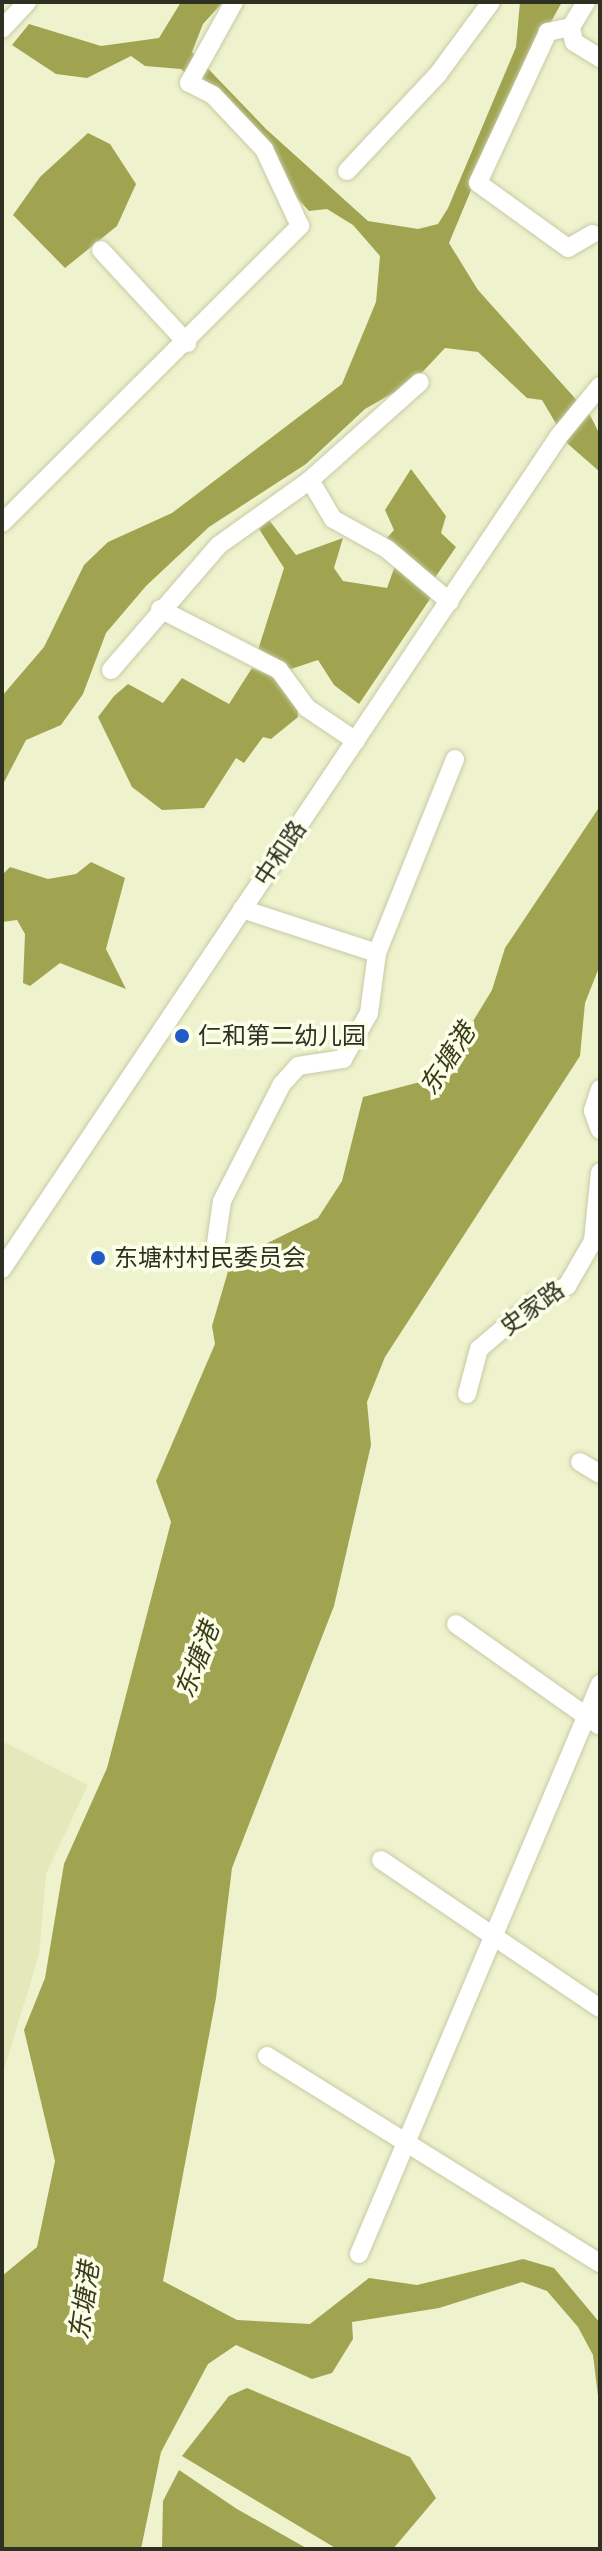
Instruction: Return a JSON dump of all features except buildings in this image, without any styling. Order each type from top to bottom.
[{"type":"street","points":[[2,29],[27,2]]},
{"type":"street","points":[[2,523],[187,343],[300,226],[264,149],[213,95],[189,83],[234,2]]},
{"type":"street","points":[[347,171],[438,74],[491,2]]},
{"type":"street","points":[[586,2],[571,27],[574,42],[600,58]]},
{"type":"street","points":[[571,27],[548,32],[478,183],[568,248],[592,234]]},
{"type":"street","points":[[101,250],[187,343]]},
{"type":"street","points":[[111,670],[160,609],[219,545],[310,480],[420,382]]},
{"type":"street","name":"中和路","points":[[2,1269],[559,436],[597,391]]},
{"type":"street","points":[[310,480],[333,519],[387,549],[450,602]]},
{"type":"street","points":[[160,609],[279,670],[307,708],[356,741]]},
{"type":"street","points":[[216,1243],[222,1201],[282,1084],[298,1066],[343,1059],[369,1013],[377,953],[455,759]]},
{"type":"street","points":[[242,909],[377,953]]},
{"type":"street","points":[[600,1089],[593,1111],[600,1130]]},
{"type":"street","name":"史家路","points":[[467,1394],[479,1349],[534,1302],[567,1286],[593,1241],[600,1172]]},
{"type":"street","points":[[580,1462],[600,1474]]},
{"type":"street","points":[[456,1624],[593,1721]]},
{"type":"street","points":[[359,2254],[494,1936],[593,1721],[600,1684]]},
{"type":"street","points":[[381,1860],[600,2008]]},
{"type":"street","points":[[267,2056],[405,2145],[598,2255]]},
{"type":"shaded area","points":[[2,1741],[88,1785],[46,1874],[39,1955],[2,2076]]},
{"type":"water","points":[[181,2],[223,2],[203,24],[192,52],[266,129],[368,221],[418,229],[438,224],[448,208],[516,47],[520,2],[562,2],[512,92],[449,243],[478,290],[590,415],[600,435],[600,472],[568,444],[542,400],[527,398],[478,352],[445,348],[414,381],[365,409],[306,464],[209,527],[146,586],[106,633],[83,694],[61,725],[26,740],[2,786],[2,696],[44,647],[84,565],[108,542],[172,513],[342,384],[376,302],[380,256],[353,225],[327,209],[309,211],[285,185],[277,155],[181,69],[145,66],[131,56],[87,78],[56,74],[12,45],[29,24],[101,46],[159,38]]},
{"type":"water","points":[[88,133],[110,144],[136,184],[117,226],[65,268],[13,215],[40,177]]},
{"type":"water","points":[[411,469],[446,516],[441,533],[456,547],[434,579],[387,538],[394,530],[385,510]]},
{"type":"water","points":[[269,520],[296,555],[343,538],[334,568],[343,581],[387,588],[396,563],[432,596],[359,704],[334,685],[318,660],[291,669],[258,650],[284,568],[259,529]]},
{"type":"water","points":[[252,668],[282,681],[297,699],[298,717],[271,739],[263,737],[244,763],[236,758],[204,808],[162,810],[132,787],[98,717],[114,696],[128,684],[163,703],[182,678],[229,704]]},
{"type":"water","name":"东塘港","points":[[600,806],[600,965],[585,1003],[580,1056],[385,1357],[367,1402],[371,1445],[334,1606],[232,1868],[216,1998],[163,2281],[237,2320],[310,2324],[369,2278],[417,2285],[523,2259],[554,2268],[600,2323],[600,2412],[593,2355],[578,2327],[547,2291],[522,2282],[439,2308],[352,2322],[353,2339],[332,2373],[312,2379],[236,2345],[208,2364],[161,2452],[141,2549],[2,2549],[2,2276],[37,2247],[55,2161],[24,2030],[45,1978],[64,1864],[107,1768],[171,1522],[156,1481],[215,1344],[212,1326],[231,1261],[318,1218],[342,1181],[363,1097],[439,1077],[492,990],[505,948]]},
{"type":"water","points":[[91,862],[125,878],[106,949],[126,989],[60,963],[30,986],[23,983],[25,934],[17,920],[2,922],[2,875],[10,867],[48,879],[76,874]]},
{"type":"water","points":[[247,2388],[410,2457],[436,2498],[393,2549],[337,2549],[182,2456],[229,2396]]},
{"type":"water","points":[[179,2470],[237,2509],[308,2549],[162,2549],[163,2501]]},
{"type":"place","name":"仁和第二幼儿园","points":[[182,1036]]},
{"type":"place","name":"东塘村村民委员会","points":[[98,1258]]}]
